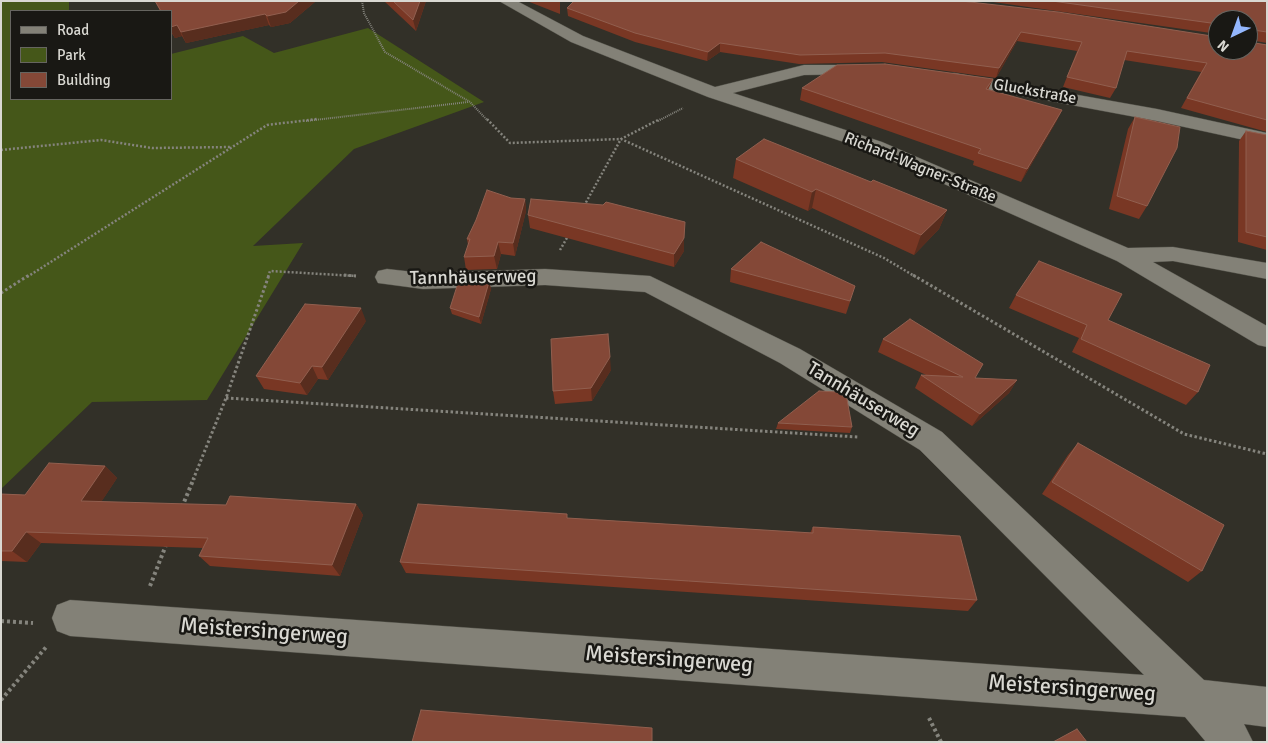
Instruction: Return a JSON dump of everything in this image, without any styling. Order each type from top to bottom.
[{"type":"street","name":"Richard-Wagner-Straße","points":[[506,1],[577,39],[714,93],[875,146],[1125,256],[1267,338]]},
{"type":"street","points":[[714,93],[804,70],[882,69]]},
{"type":"street","name":"Gluckstraße","points":[[940,77],[1157,115],[1267,139]]},
{"type":"street","points":[[1125,256],[1173,254],[1267,271]]},
{"type":"street","name":"Tannhäuserweg","points":[[387,277],[423,281],[545,277],[650,284],[790,356],[931,442],[1195,698],[1232,742]]},
{"type":"street","name":"Meistersingerweg","points":[[70,618],[896,675],[1195,698],[1267,707]]},
{"type":"path","points":[[362,1],[364,13],[385,52],[470,102],[510,143],[621,138],[714,93]]},
{"type":"path","points":[[1,293],[267,125],[470,102]]},
{"type":"path","points":[[583,208],[621,138]]},
{"type":"path","points":[[621,138],[884,258],[1184,434],[1267,454]]},
{"type":"path","points":[[1,150],[101,140],[152,148],[233,147]]},
{"type":"path","points":[[545,277],[569,234]]},
{"type":"path","points":[[178,515],[226,398],[270,271],[387,277]]},
{"type":"path","points":[[226,398],[862,437]]},
{"type":"path","points":[[134,623],[167,542]]},
{"type":"path","points":[[1,700],[39,655]]},
{"type":"green space","points":[[1,1],[69,1],[69,10],[10,10],[10,100],[172,100],[172,54],[243,36],[274,53],[368,28],[484,102],[354,149],[253,246],[303,243],[207,400],[92,402],[1,489]]},
{"type":"building","points":[[155,1],[299,1],[286,12],[267,16],[265,14],[181,32],[177,25],[172,27],[172,10],[160,10]]},
{"type":"building","points":[[393,1],[420,1],[413,20]]},
{"type":"building","points":[[574,1],[961,1],[1058,12],[1208,35],[1208,60],[1258,60],[1258,44],[1267,45],[1267,120],[1187,98],[1207,63],[1127,51],[1116,88],[1067,77],[1082,42],[1021,32],[999,68],[885,53],[800,55],[720,43],[708,52],[635,33],[567,8]]},
{"type":"building","points":[[1052,1],[1267,1],[1267,32],[1258,31],[1258,10],[1208,10],[1208,23]]},
{"type":"building","points":[[885,64],[993,79],[986,89],[1062,110],[1027,169],[978,153],[981,149],[802,88],[837,65]]},
{"type":"building","points":[[1135,117],[1180,127],[1177,148],[1147,206],[1117,196]]},
{"type":"building","points":[[1246,131],[1267,135],[1267,237],[1246,232]]},
{"type":"building","points":[[764,139],[947,210],[921,235],[816,189],[812,192],[736,159]]},
{"type":"building","points":[[487,190],[511,198],[525,199],[513,243],[498,242],[494,256],[464,257],[470,239],[467,239]]},
{"type":"building","points":[[531,199],[603,205],[606,202],[685,222],[684,238],[674,254],[528,215]]},
{"type":"building","points":[[761,242],[855,286],[850,301],[731,269]]},
{"type":"building","points":[[1039,261],[1122,294],[1108,320],[1210,365],[1198,392],[1081,339],[1087,325],[1016,295]]},
{"type":"building","points":[[489,282],[479,317],[450,308],[458,283]]},
{"type":"building","points":[[305,304],[361,308],[322,367],[312,366],[300,383],[256,376]]},
{"type":"building","points":[[910,319],[983,364],[975,378],[1017,380],[980,414],[921,375],[963,377],[883,339]]},
{"type":"building","points":[[608,334],[610,357],[591,388],[553,391],[551,339]]},
{"type":"building","points":[[819,391],[837,392],[847,399],[852,427],[778,423]]},
{"type":"building","points":[[1078,443],[1224,525],[1202,571],[1052,482]]},
{"type":"building","points":[[49,463],[105,466],[81,501],[226,505],[230,496],[356,504],[332,565],[199,556],[208,538],[26,532],[12,551],[1,551],[1,494],[25,495]]},
{"type":"building","points":[[418,504],[567,514],[567,518],[813,533],[813,527],[960,536],[977,600],[400,562]]},
{"type":"building","points":[[421,710],[652,728],[652,742],[412,742]]},
{"type":"building","points":[[1077,729],[1087,742],[1053,742]]}]
